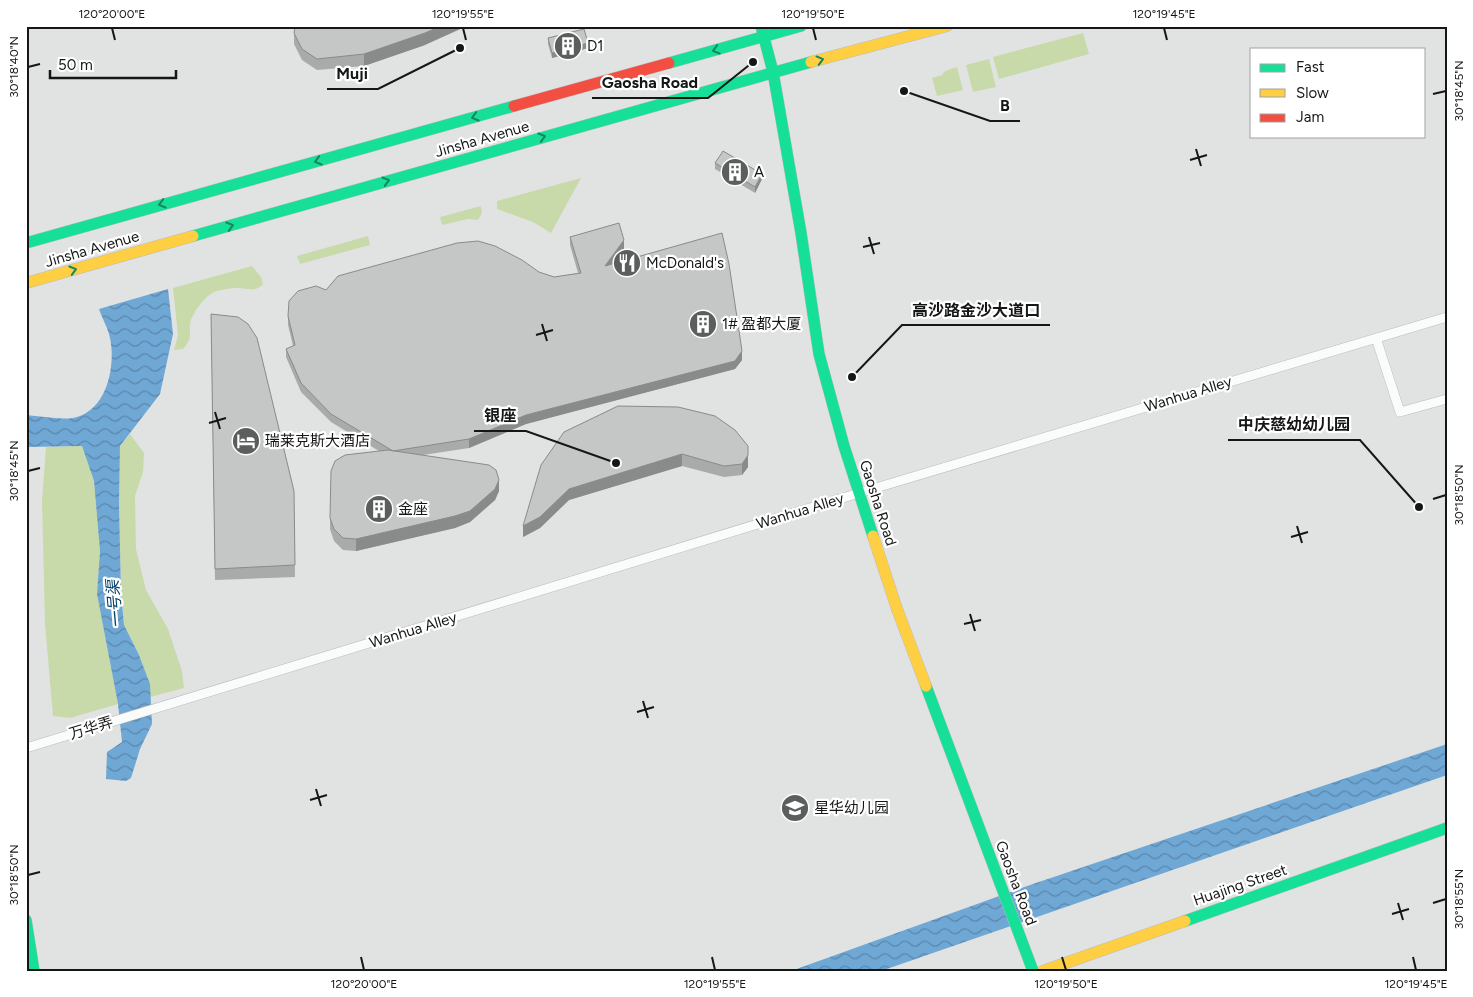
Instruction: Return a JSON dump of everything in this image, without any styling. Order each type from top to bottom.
[{"type":"main road","name":"Jinsha Avenue","points":[[26,244],[71,229],[762,32],[801,26]]},
{"type":"main road","name":"Jinsha Avenue","points":[[26,283],[773,72],[947,26]]},
{"type":"main road","name":"Gaosha Road","points":[[762,32],[773,72],[801,233],[819,354],[844,446],[897,609],[1033,971]]},
{"type":"main road","name":"Huajing Street","points":[[1043,971],[1447,828]]},
{"type":"main road","points":[[26,920],[34,971]]},
{"type":"lane","name":"Wanhua Alley","points":[[155,708],[860,493],[1447,317]]},
{"type":"lane","points":[[1376,338],[1400,412],[1447,399]]},
{"type":"lane","name":"万华弄","points":[[26,748],[155,708]]},
{"type":"green space","points":[[1083,33],[1089,54],[999,79],[993,57]]},
{"type":"green space","points":[[989,59],[996,87],[973,92],[966,65]]},
{"type":"green space","points":[[957,67],[963,90],[937,96],[932,78]]},
{"type":"green space","points":[[581,178],[551,233],[533,222],[497,209],[497,201]]},
{"type":"green space","points":[[481,206],[482,213],[478,220],[468,219],[442,225],[440,217]]},
{"type":"green space","points":[[368,236],[370,245],[300,264],[297,256]]},
{"type":"green space","points":[[252,266],[261,277],[263,284],[254,289],[232,288],[210,294],[200,304],[191,320],[190,338],[187,345],[183,349],[174,350],[178,335],[173,288]]},
{"type":"green space","points":[[130,434],[144,453],[143,472],[135,496],[136,549],[146,590],[168,629],[182,671],[184,688],[150,697],[150,684],[139,655],[124,625],[121,593],[120,446]]},
{"type":"green space","points":[[82,446],[94,481],[100,551],[97,594],[118,704],[70,718],[53,716],[45,624],[42,501],[46,447]]},
{"type":"water","name":"一号渠","points":[[168,289],[173,334],[160,394],[120,446],[119,504],[121,593],[124,625],[139,655],[150,684],[152,724],[140,749],[131,778],[126,781],[106,779],[107,752],[122,742],[118,704],[97,594],[100,551],[94,481],[82,446],[26,447],[26,415],[73,418],[85,414],[94,407],[106,386],[112,361],[110,338],[99,309]]},
{"type":"water","points":[[1447,744],[1447,775],[881,971],[791,971],[1030,885]]},
{"type":"building","points":[[295,26],[441,26],[364,54],[317,59],[302,49],[294,33]]},
{"type":"building","name":"D1","points":[[584,29],[588,43],[552,53],[548,38]]},
{"type":"building","name":"A","points":[[723,151],[762,174],[755,187],[715,163]]},
{"type":"building","points":[[619,223],[624,240],[605,266],[722,233],[729,264],[742,351],[735,361],[526,415],[469,439],[393,451],[331,414],[301,383],[286,349],[295,345],[288,316],[289,301],[298,291],[316,286],[326,290],[338,276],[457,243],[478,241],[495,246],[522,260],[539,272],[554,277],[581,273],[570,237]]},
{"type":"building","points":[[211,314],[238,317],[248,324],[257,338],[294,491],[295,565],[215,569]]},
{"type":"building","points":[[618,406],[678,407],[715,416],[735,430],[748,446],[748,455],[742,464],[724,466],[682,454],[569,489],[540,517],[523,526],[541,465],[564,432]]},
{"type":"building","points":[[388,450],[489,465],[496,470],[499,480],[495,489],[470,511],[356,539],[343,538],[334,529],[330,518],[331,471],[335,461],[345,455]]},
{"type":"traffic: fast","points":[[761,26],[773,72],[801,233],[819,354],[844,446],[873,536]]},
{"type":"traffic: fast","points":[[669,63],[801,26]]},
{"type":"traffic: fast","points":[[193,236],[811,62]]},
{"type":"traffic: fast","points":[[26,243],[514,106]]},
{"type":"traffic: fast","points":[[926,686],[1033,971]]},
{"type":"traffic: fast","points":[[1185,921],[1447,828]]},
{"type":"traffic: fast","points":[[26,920],[34,971]]},
{"type":"traffic: slow","points":[[811,62],[947,26]]},
{"type":"traffic: slow","points":[[26,283],[193,236]]},
{"type":"traffic: slow","points":[[873,536],[897,609],[926,686]]},
{"type":"traffic: slow","points":[[1043,971],[1185,921]]},
{"type":"traffic: jam","points":[[514,106],[669,63]]},
{"type":"place","name":"D1","points":[[568,46]]},
{"type":"place","name":"Muji","points":[[460,48]]},
{"type":"place","name":"Gaosha Road","points":[[753,62]]},
{"type":"place","name":"B","points":[[904,91]]},
{"type":"place","name":"A","points":[[735,172]]},
{"type":"place","name":"McDonald's","points":[[627,263]]},
{"type":"place","name":"1# 盈都大厦","points":[[703,324]]},
{"type":"place","name":"高沙路金沙大道口","points":[[852,377]]},
{"type":"place","name":"瑞莱克斯大酒店","points":[[246,441]]},
{"type":"place","name":"银座","points":[[616,463]]},
{"type":"place","name":"中庆慈幼幼儿园","points":[[1419,507]]},
{"type":"place","name":"金座","points":[[379,509]]},
{"type":"place","name":"星华幼儿园","points":[[795,808]]}]
